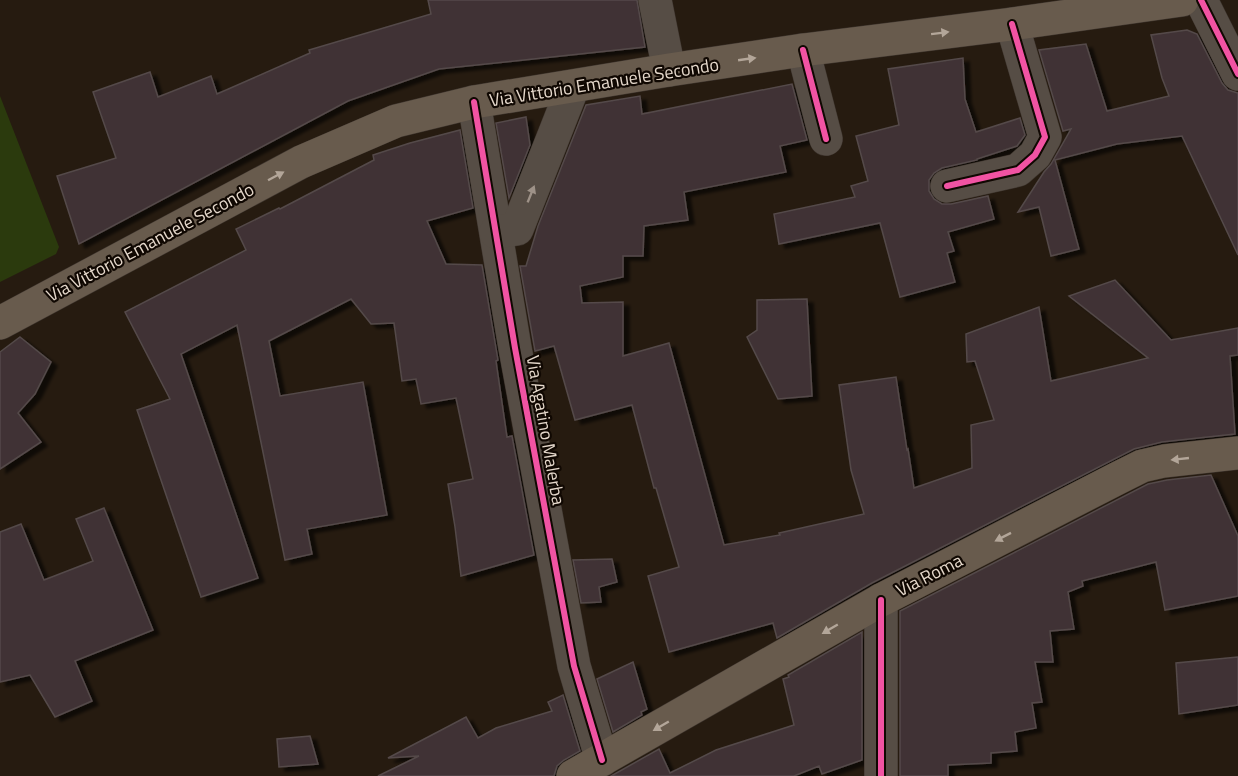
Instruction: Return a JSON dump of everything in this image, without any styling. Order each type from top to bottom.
[{"type":"main road","name":"Via Vittorio Emanuele Secondo","points":[[0,323],[301,162],[396,121],[474,102],[669,70],[1182,0]]},
{"type":"main road","name":"Via Roma","points":[[573,776],[881,600],[1142,466],[1164,461],[1238,453]]},
{"type":"street","points":[[655,0],[669,70]]},
{"type":"street","points":[[1200,0],[1238,74]]},
{"type":"street","points":[[947,186],[1018,170],[1035,155],[1045,137],[1012,24]]},
{"type":"street","points":[[803,50],[826,139]]},
{"type":"street","points":[[496,232],[517,228],[573,87]]},
{"type":"street","name":"Via Agatino Malerba","points":[[474,102],[574,666],[602,760]]},
{"type":"street","points":[[881,600],[881,776]]},
{"type":"green space","points":[[0,96],[59,247],[56,254],[0,282]]},
{"type":"building","points":[[428,0],[637,0],[645,47],[439,69],[348,101],[79,244],[57,176],[116,158],[93,92],[150,72],[158,97],[211,76],[217,94],[310,53],[309,50],[431,14]]},
{"type":"building","points":[[1187,30],[1197,34],[1222,83],[1228,90],[1238,93],[1238,255],[1182,136],[1117,144],[1055,160],[1079,249],[1051,256],[1039,207],[1018,212],[1051,164],[1071,129],[1063,131],[1039,50],[1086,44],[1107,111],[1169,96],[1151,35]]},
{"type":"building","points":[[963,58],[965,99],[976,132],[1020,118],[1025,135],[1017,146],[977,160],[942,168],[929,180],[929,191],[934,199],[942,204],[988,196],[994,219],[948,232],[954,251],[947,253],[955,282],[900,297],[880,223],[779,244],[774,214],[855,197],[851,186],[868,181],[856,136],[899,125],[888,69]]},
{"type":"building","points":[[792,84],[807,140],[780,146],[786,172],[684,192],[688,220],[644,226],[643,256],[623,256],[623,277],[580,286],[582,303],[623,302],[623,356],[669,343],[724,545],[780,535],[779,533],[864,514],[851,470],[839,385],[896,377],[914,488],[972,468],[971,425],[994,420],[975,361],[967,362],[966,334],[1039,307],[1051,381],[1148,358],[1069,296],[1115,280],[1171,340],[1238,328],[1238,355],[1230,356],[1235,434],[1162,442],[1134,449],[872,583],[777,638],[773,623],[669,652],[648,576],[679,567],[656,488],[654,488],[632,405],[575,420],[554,346],[535,351],[520,266],[526,266],[538,226],[586,105],[640,96],[642,114]]},
{"type":"building","points":[[526,117],[530,145],[509,198],[496,123]]},
{"type":"building","points":[[460,130],[473,208],[427,221],[446,264],[482,265],[498,360],[496,361],[507,437],[512,436],[534,555],[461,576],[448,484],[473,479],[456,398],[421,404],[416,379],[402,381],[394,323],[371,324],[351,299],[269,341],[280,396],[363,382],[387,515],[307,529],[312,554],[285,560],[237,325],[181,354],[258,578],[201,597],[137,410],[170,399],[125,312],[246,250],[236,229],[374,160],[373,155]]},
{"type":"building","points":[[807,299],[812,396],[778,399],[747,337],[757,330],[757,300]]},
{"type":"building","points":[[20,337],[51,362],[35,394],[18,413],[41,442],[0,469],[0,352]]},
{"type":"building","points":[[1211,475],[1238,536],[1238,596],[1165,610],[1156,562],[1082,581],[1083,586],[1068,592],[1074,629],[1050,631],[1053,662],[1035,662],[1042,702],[1032,703],[1036,728],[1015,732],[1017,751],[991,753],[991,763],[948,765],[948,776],[900,776],[900,611],[1148,484]]},
{"type":"building","points":[[104,508],[153,630],[75,661],[92,701],[55,717],[30,675],[0,682],[0,532],[21,524],[44,580],[93,561],[76,519]]},
{"type":"building","points":[[612,559],[617,582],[599,587],[601,602],[581,603],[573,560]]},
{"type":"building","points":[[862,632],[862,760],[822,774],[819,766],[794,776],[611,776],[659,749],[670,773],[716,750],[794,725],[783,679]]},
{"type":"building","points":[[1238,657],[1238,705],[1179,714],[1176,663]]},
{"type":"building","points":[[633,662],[647,709],[641,712],[642,715],[613,732],[597,679]]},
{"type":"building","points":[[563,695],[580,751],[557,766],[554,776],[378,776],[419,756],[388,758],[466,717],[478,738],[496,728],[552,711],[548,702]]},
{"type":"building","points":[[310,736],[318,764],[279,767],[277,739]]},
{"type":"cycle path","points":[[1201,0],[1238,74]]},
{"type":"cycle path","points":[[947,186],[1018,170],[1035,155],[1045,137],[1012,24]]},
{"type":"cycle path","points":[[803,50],[826,139]]},
{"type":"cycle path","points":[[474,102],[515,348],[574,666],[602,760]]},
{"type":"cycle path","points":[[881,600],[881,776]]}]
